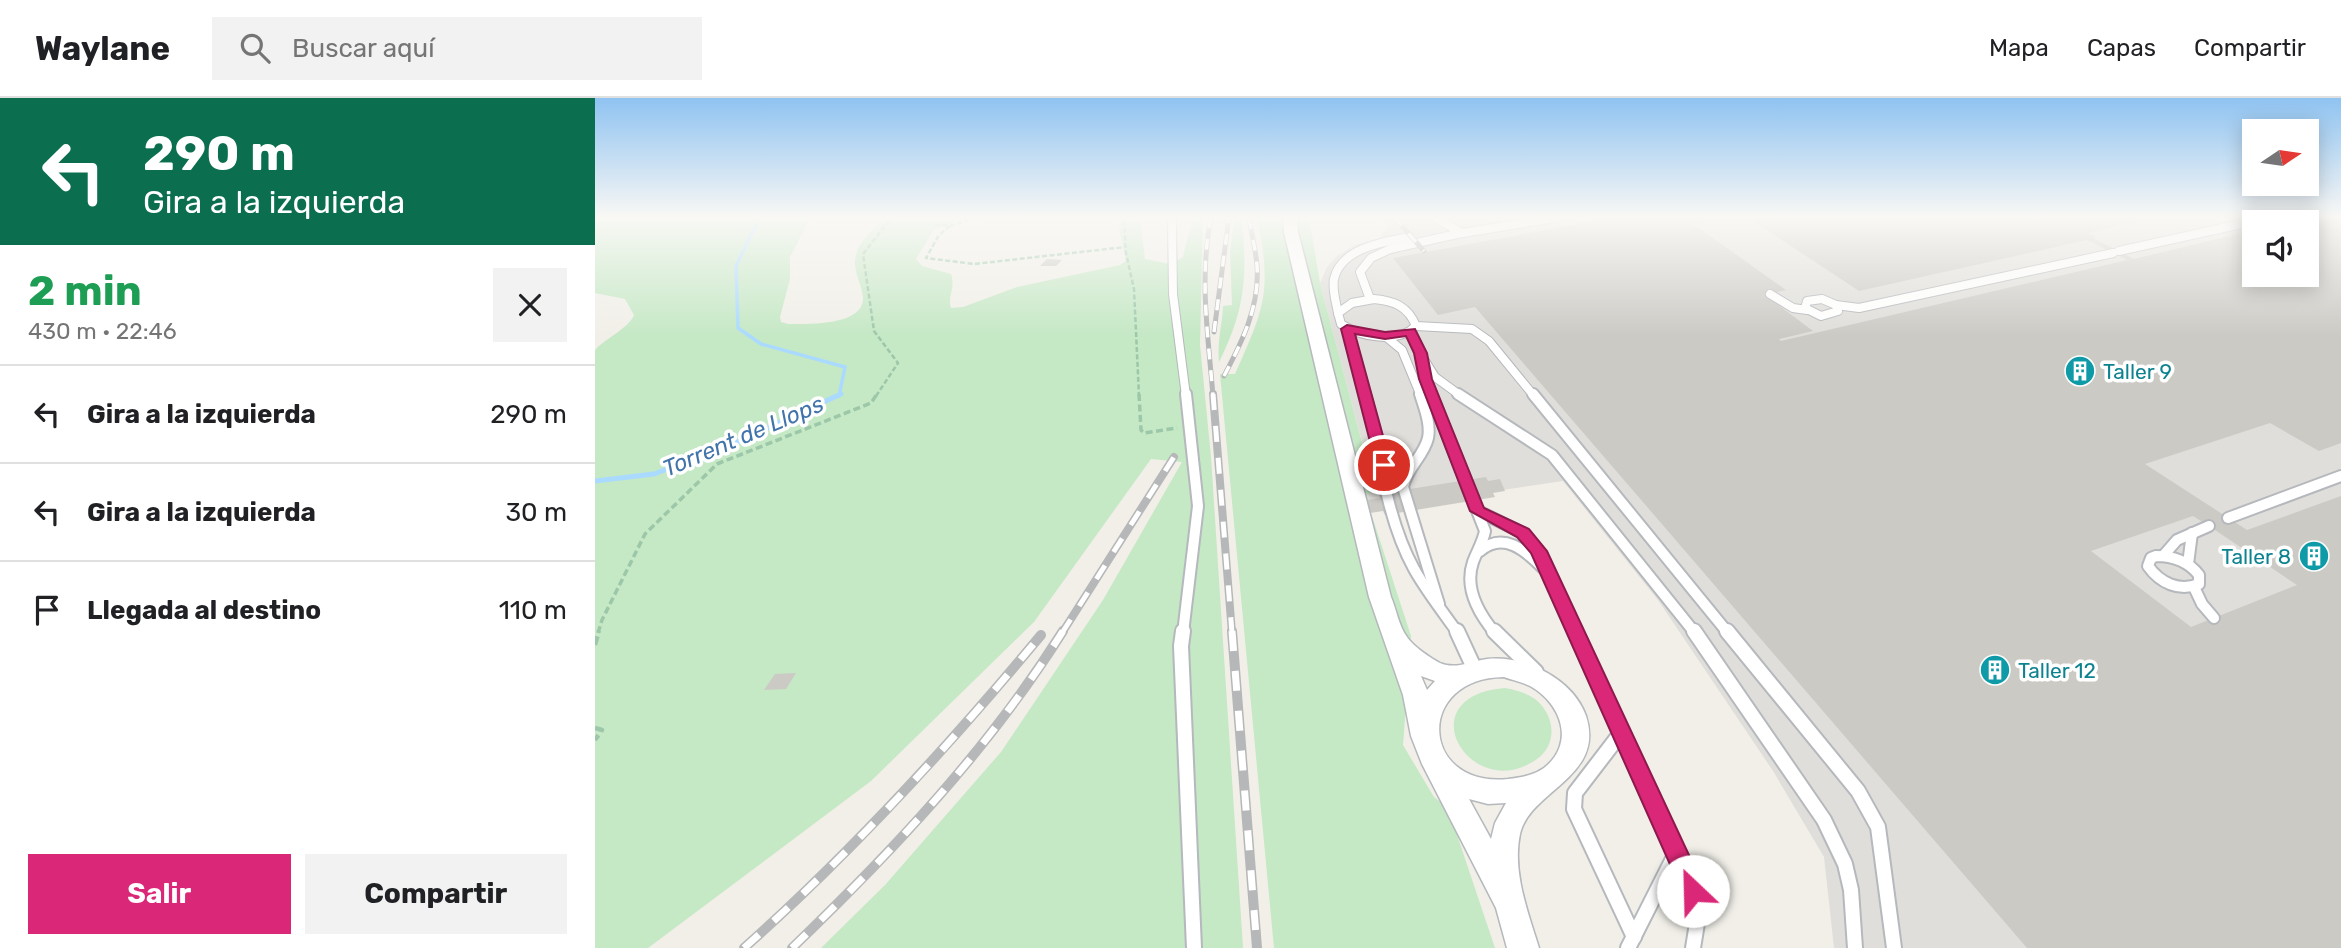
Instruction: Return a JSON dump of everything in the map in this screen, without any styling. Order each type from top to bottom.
[{"type":"street","points":[[1297,257],[1380,597],[1416,695],[1427,746],[1510,904]]},
{"type":"street","points":[[1396,640],[1429,670],[1445,676],[1505,668],[1527,672],[1546,681],[1563,696],[1574,716],[1577,737],[1570,758],[1555,776],[1521,803],[1508,821],[1503,847],[1510,904],[1523,948]]},
{"type":"street","points":[[1469,672],[1445,685],[1432,700],[1425,717],[1427,746],[1444,772],[1463,785],[1486,792],[1511,793],[1535,787],[1555,776]]},
{"type":"lane","points":[[1170,257],[1177,349],[1198,506],[1181,646],[1194,948]]},
{"type":"lane","points":[[1351,257],[1334,276],[1341,324],[1347,329],[1385,336],[1393,341],[1406,357],[1429,423],[1427,440],[1410,464],[1404,476],[1403,488],[1441,610]]},
{"type":"lane","points":[[1370,299],[1360,272],[1374,257]]},
{"type":"lane","points":[[1770,293],[1793,308],[1822,315],[1836,309],[1859,308],[2095,257]]},
{"type":"lane","points":[[1338,313],[1352,303],[1370,299],[1386,300],[1402,305],[1410,311],[1425,379],[1485,531],[1469,581],[1482,615],[1510,650],[1546,681]]},
{"type":"lane","points":[[1807,310],[1804,303],[1822,299],[1836,309]]},
{"type":"lane","points":[[1385,336],[1413,329],[1463,328],[1481,334],[1489,341],[1858,791],[1878,827],[1894,948]]},
{"type":"lane","points":[[1347,329],[1384,465],[1382,474],[1402,544],[1418,580],[1472,654],[1469,672]]},
{"type":"lane","points":[[1420,353],[1435,377],[1444,385],[1552,455],[1697,635],[1835,840],[1851,890],[1855,948]]},
{"type":"lane","points":[[2228,518],[2341,476]]},
{"type":"lane","points":[[1478,511],[1523,533],[1532,541],[1549,575],[1676,853],[1697,905],[1693,948]]},
{"type":"lane","points":[[2163,556],[2177,540],[2209,526]]},
{"type":"lane","points":[[2188,564],[2192,533]]},
{"type":"lane","points":[[1479,551],[1492,542],[1506,542],[1529,555],[1549,575]]},
{"type":"lane","points":[[2156,556],[2163,556],[2188,564],[2201,580],[2195,587],[2179,587],[2156,576],[2148,562],[2156,556]]},
{"type":"lane","points":[[2195,587],[2202,604],[2214,618]]},
{"type":"lane","points":[[1622,733],[1575,793],[1574,809],[1631,943]]},
{"type":"lane","points":[[1631,943],[1676,853]]},
{"type":"path","points":[[595,645],[602,620],[645,534],[717,464],[871,403],[898,363],[874,331],[863,257]]},
{"type":"path","points":[[927,257],[974,264],[1039,257]]},
{"type":"path","points":[[1127,257],[1134,289],[1140,430],[1152,433],[1189,426]]},
{"type":"path","points":[[595,728],[602,730],[595,740]]},
{"type":"shaded area","points":[[1336,257],[2242,257],[2242,287],[2319,287],[2319,257],[2341,257],[2341,948],[1834,948],[1824,857],[1773,771],[1658,600],[1563,481],[1370,510],[1367,493],[1375,491],[1320,283],[1327,267]]},
{"type":"green space","points":[[595,257],[790,257],[790,279],[781,322],[821,323],[845,318],[861,306],[863,297],[856,257],[917,257],[916,259],[922,266],[951,274],[951,308],[963,307],[1017,287],[1120,265],[1126,261],[1125,257],[1145,257],[1145,259],[1170,264],[1183,257],[1202,257],[1200,345],[1211,457],[1243,948],[821,948],[885,885],[1001,752],[1103,600],[1182,462],[1151,459],[1034,622],[871,781],[648,948],[595,948],[595,350],[634,315],[625,299],[595,293]]},
{"type":"green space","points":[[1230,257],[1244,257],[1243,291],[1235,325],[1219,362],[1223,306],[1232,305]]},
{"type":"green space","points":[[1263,257],[1316,257],[1320,283],[1375,492],[1367,494],[1370,510],[1411,636],[1403,745],[1434,797],[1448,808],[1495,948],[1274,948],[1220,374],[1235,374],[1253,332],[1263,298]]},
{"type":"green space","points":[[1505,688],[1535,699],[1546,712],[1551,729],[1549,745],[1544,752],[1537,759],[1513,770],[1490,769],[1472,759],[1459,744],[1454,726],[1459,709],[1475,695]]},
{"type":"building","name":"Taller 12","points":[[1739,257],[1786,290],[1765,295],[1813,331],[1779,339],[1781,341],[2127,260],[2120,257],[2134,259],[2144,257],[2242,257],[2242,287],[2319,287],[2319,257],[2341,257],[2341,443],[2319,451],[2270,423],[2145,464],[2247,530],[2341,496],[2341,948],[2027,948],[1475,307],[1438,315],[1393,258]],"holes":[[[2193,516],[2297,585],[2191,627],[2091,551]]]},
{"type":"building","name":"Taller 12","points":[[1807,257],[2012,257],[1859,291]]},
{"type":"building","points":[[1047,259],[1062,260],[1056,266],[1040,266]]},
{"type":"building","points":[[1486,477],[1488,481],[1500,479],[1505,491],[1493,493],[1495,497],[1385,515],[1383,511],[1370,513],[1367,500],[1380,498],[1378,494]]},
{"type":"building","points":[[796,673],[786,689],[764,690],[775,674]]},
{"type":"waterway","name":"Torrent de Llops","points":[[741,257],[736,266],[738,328],[761,344],[845,367],[839,395]]},
{"type":"waterway","name":"Torrent de Llops","points":[[595,481],[654,474],[728,446],[839,395]]},
{"type":"railway","points":[[1206,257],[1207,328],[1213,396]]},
{"type":"railway","points":[[1214,332],[1224,257]]},
{"type":"railway","points":[[1224,376],[1253,309],[1257,281],[1256,257]]},
{"type":"railway","points":[[1213,394],[1232,633]]},
{"type":"railway","points":[[1062,633],[1174,457]]},
{"type":"railway","points":[[792,948],[937,798],[1003,717],[1063,631]]},
{"type":"railway","points":[[1232,631],[1257,948]]},
{"type":"railway","points":[[744,948],[784,912],[899,797],[1041,635]]},
{"type":"place","name":"Taller 9","points":[[2080,371]]},
{"type":"place","name":"Taller 8","points":[[2314,556]]},
{"type":"place","name":"Taller 12","points":[[1995,670]]},
{"type":"route","points":[[1384,465],[1347,329],[1385,336],[1410,332],[1420,353],[1425,379],[1478,511],[1523,533],[1538,551],[1693,891]]}]
